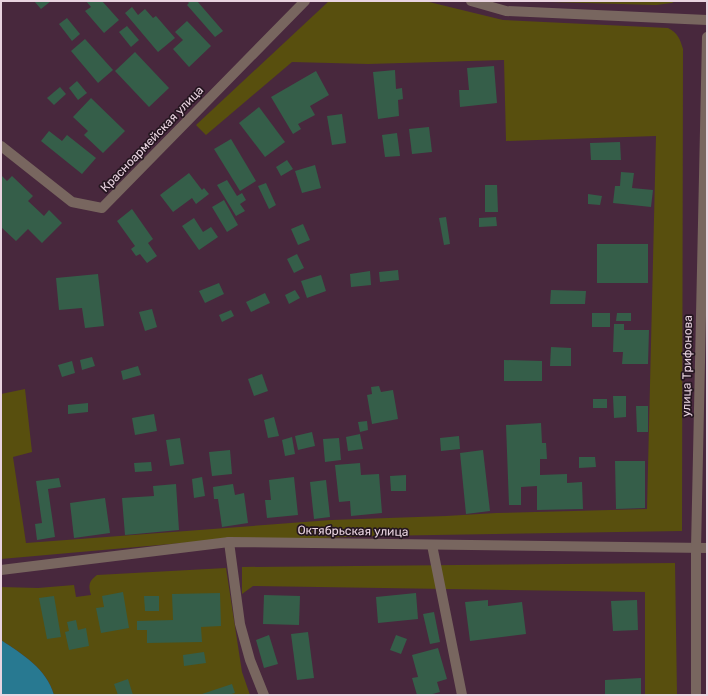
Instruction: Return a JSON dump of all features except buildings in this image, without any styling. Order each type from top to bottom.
[{"type":"street","name":"Красноармейская улица","points":[[1,146],[72,202],[102,208],[304,1]]},
{"type":"street","points":[[471,1],[506,11],[707,20]]},
{"type":"street","name":"улица Трифонова","points":[[696,695],[696,548],[707,37]]},
{"type":"street","points":[[229,542],[240,624],[250,660],[264,695]]},
{"type":"street","name":"Октябрьская улица","points":[[1,570],[229,542],[707,548]]},
{"type":"street","points":[[432,545],[462,695]]},
{"type":"shaded area","points":[[329,1],[425,1],[503,20],[668,28],[678,37],[683,49],[682,531],[375,536],[182,543],[1,559],[1,394],[25,389],[32,452],[13,457],[26,543],[331,520],[496,513],[647,509],[656,136],[506,141],[504,60],[368,64],[292,62],[206,135],[196,125]]},
{"type":"shaded area","points":[[514,1],[675,1],[672,3],[656,5]]},
{"type":"shaded area","points":[[675,563],[677,695],[645,695],[645,592],[253,586],[242,594],[242,567]]},
{"type":"shaded area","points":[[226,568],[242,672],[250,695],[54,695],[46,677],[40,670],[33,663],[1,640],[1,587],[38,588],[74,585],[76,597],[91,595],[90,584],[92,579],[97,575]]},
{"type":"water","points":[[1,640],[33,663],[40,670],[46,677],[54,695],[1,695]]}]
